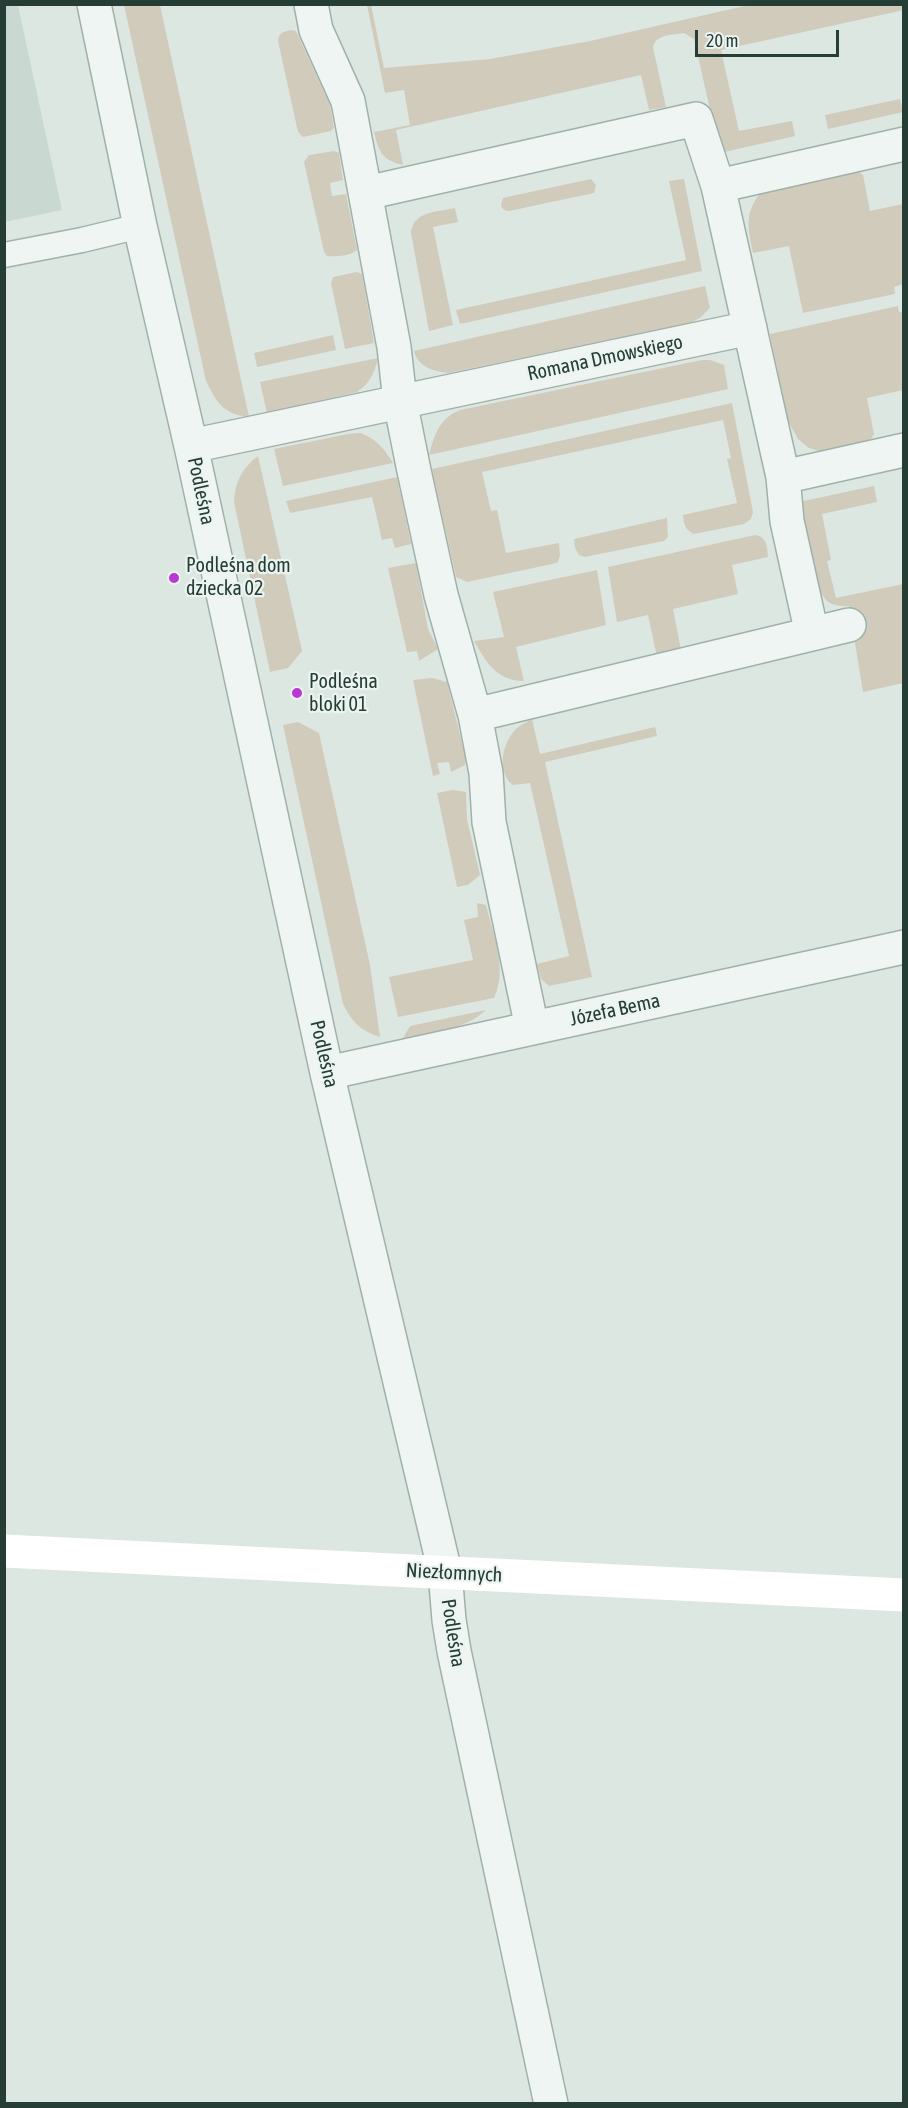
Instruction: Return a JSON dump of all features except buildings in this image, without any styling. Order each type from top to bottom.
[{"type":"street","name":"Podleśna","points":[[94,4],[140,226],[191,446],[327,1073],[445,1572],[448,1620],[454,1651],[551,2103]]},
{"type":"street","points":[[310,4],[316,30],[348,101],[394,347],[400,401],[441,595],[476,715],[486,773],[489,822],[532,1028]]},
{"type":"street","points":[[366,193],[696,119],[718,186],[750,328],[783,477],[787,521],[812,634]]},
{"type":"street","points":[[718,186],[903,144]]},
{"type":"street","name":"Romana Dmowskiego","points":[[191,446],[750,328]]},
{"type":"street","points":[[783,477],[903,450]]},
{"type":"street","points":[[476,715],[849,625]]},
{"type":"street","name":"Józefa Bema","points":[[327,1073],[903,947]]},
{"type":"street","name":"Niezłomnych","points":[[4,1551],[903,1594]]},
{"type":"lane","points":[[4,255],[140,226]]},
{"type":"shaded area","points":[[903,4],[904,10],[721,50],[739,131],[792,121],[795,136],[720,153],[694,39],[684,33],[661,37],[653,47],[666,107],[649,110],[641,75],[396,130],[403,165],[390,161],[382,154],[374,132],[410,125],[404,90],[385,93],[367,5],[371,5],[384,68],[490,59],[590,41],[749,5]]},
{"type":"shaded area","points":[[4,5],[18,5],[62,210],[5,222]]},
{"type":"shaded area","points":[[124,5],[160,5],[249,417],[233,413],[222,406],[206,381]]},
{"type":"shaded area","points":[[296,31],[330,105],[334,128],[331,131],[303,137],[298,132],[278,41],[282,33]]},
{"type":"shaded area","points":[[900,99],[903,112],[828,129],[825,115]]},
{"type":"shaded area","points":[[334,151],[339,153],[343,180],[330,183],[332,196],[346,194],[357,250],[347,255],[327,256],[324,252],[304,162],[309,155]]},
{"type":"shaded area","points":[[851,166],[863,175],[870,211],[903,204],[903,284],[894,287],[895,294],[803,313],[789,246],[753,253],[749,234],[751,210],[766,187]]},
{"type":"shaded area","points":[[591,179],[596,185],[594,193],[509,211],[504,210],[501,206],[503,198]]},
{"type":"shaded area","points":[[684,179],[702,271],[460,324],[456,310],[686,260],[669,181]]},
{"type":"shaded area","points":[[455,208],[458,222],[433,227],[453,325],[429,331],[411,233],[416,220],[421,216]]},
{"type":"shaded area","points":[[357,272],[362,274],[374,343],[345,349],[331,283],[333,277]]},
{"type":"shaded area","points":[[705,286],[710,308],[691,323],[448,373],[423,364],[414,351]]},
{"type":"shaded area","points":[[898,306],[899,312],[903,312],[903,390],[867,398],[874,434],[867,445],[822,452],[809,448],[798,439],[788,421],[770,334]]},
{"type":"shaded area","points":[[333,335],[336,350],[257,367],[254,353]]},
{"type":"shaded area","points":[[378,358],[371,378],[357,392],[267,413],[260,382]]},
{"type":"shaded area","points":[[702,360],[724,365],[728,389],[429,455],[433,440],[443,422],[460,410]]},
{"type":"shaded area","points":[[732,403],[753,512],[751,519],[744,524],[694,534],[687,529],[684,522],[683,515],[737,503],[727,459],[731,458],[723,420],[482,472],[491,511],[497,510],[506,553],[559,543],[560,555],[558,562],[552,564],[467,582],[456,577],[432,469]]},
{"type":"shaded area","points":[[361,433],[380,445],[393,463],[283,486],[274,449]]},
{"type":"shaded area","points":[[258,456],[302,651],[288,668],[270,672],[234,502],[240,476]]},
{"type":"shaded area","points":[[397,477],[411,544],[395,548],[392,538],[382,540],[372,497],[290,513],[286,501]]},
{"type":"shaded area","points":[[874,486],[877,502],[822,514],[831,560],[827,561],[836,598],[903,584],[903,683],[863,692],[849,606],[832,604],[822,594],[813,569],[799,502]]},
{"type":"shaded area","points":[[667,518],[668,537],[664,541],[585,557],[579,555],[575,548],[574,539]]},
{"type":"shaded area","points":[[755,535],[764,540],[768,557],[732,565],[738,594],[673,609],[681,650],[657,657],[648,615],[617,622],[608,567]]},
{"type":"shaded area","points":[[416,563],[428,629],[438,649],[419,661],[417,651],[407,652],[388,568]]},
{"type":"shaded area","points":[[597,570],[606,625],[516,647],[524,681],[506,678],[493,669],[474,641],[504,637],[493,592]]},
{"type":"shaded area","points":[[432,678],[447,682],[466,759],[465,765],[451,772],[449,762],[437,763],[440,774],[433,776],[413,680]]},
{"type":"shaded area","points":[[532,719],[540,754],[655,727],[657,736],[545,762],[592,977],[549,986],[541,979],[537,964],[569,956],[530,783],[513,785],[504,773],[503,765],[504,749],[511,735]]},
{"type":"shaded area","points":[[298,722],[319,733],[370,965],[380,1037],[367,1032],[358,1025],[343,1004],[283,725]]},
{"type":"shaded area","points":[[453,790],[466,792],[467,819],[480,875],[468,885],[457,887],[437,793]]},
{"type":"shaded area","points":[[477,903],[486,905],[498,952],[500,975],[494,998],[398,1017],[389,977],[473,960],[464,920],[478,917]]},
{"type":"shaded area","points":[[486,1010],[478,1017],[458,1026],[403,1038],[410,1026]]},
{"type":"place","name":"Podleśna dom dziecka 02","points":[[174,578]]},
{"type":"place","name":"Podleśna bloki 01","points":[[297,693]]}]
